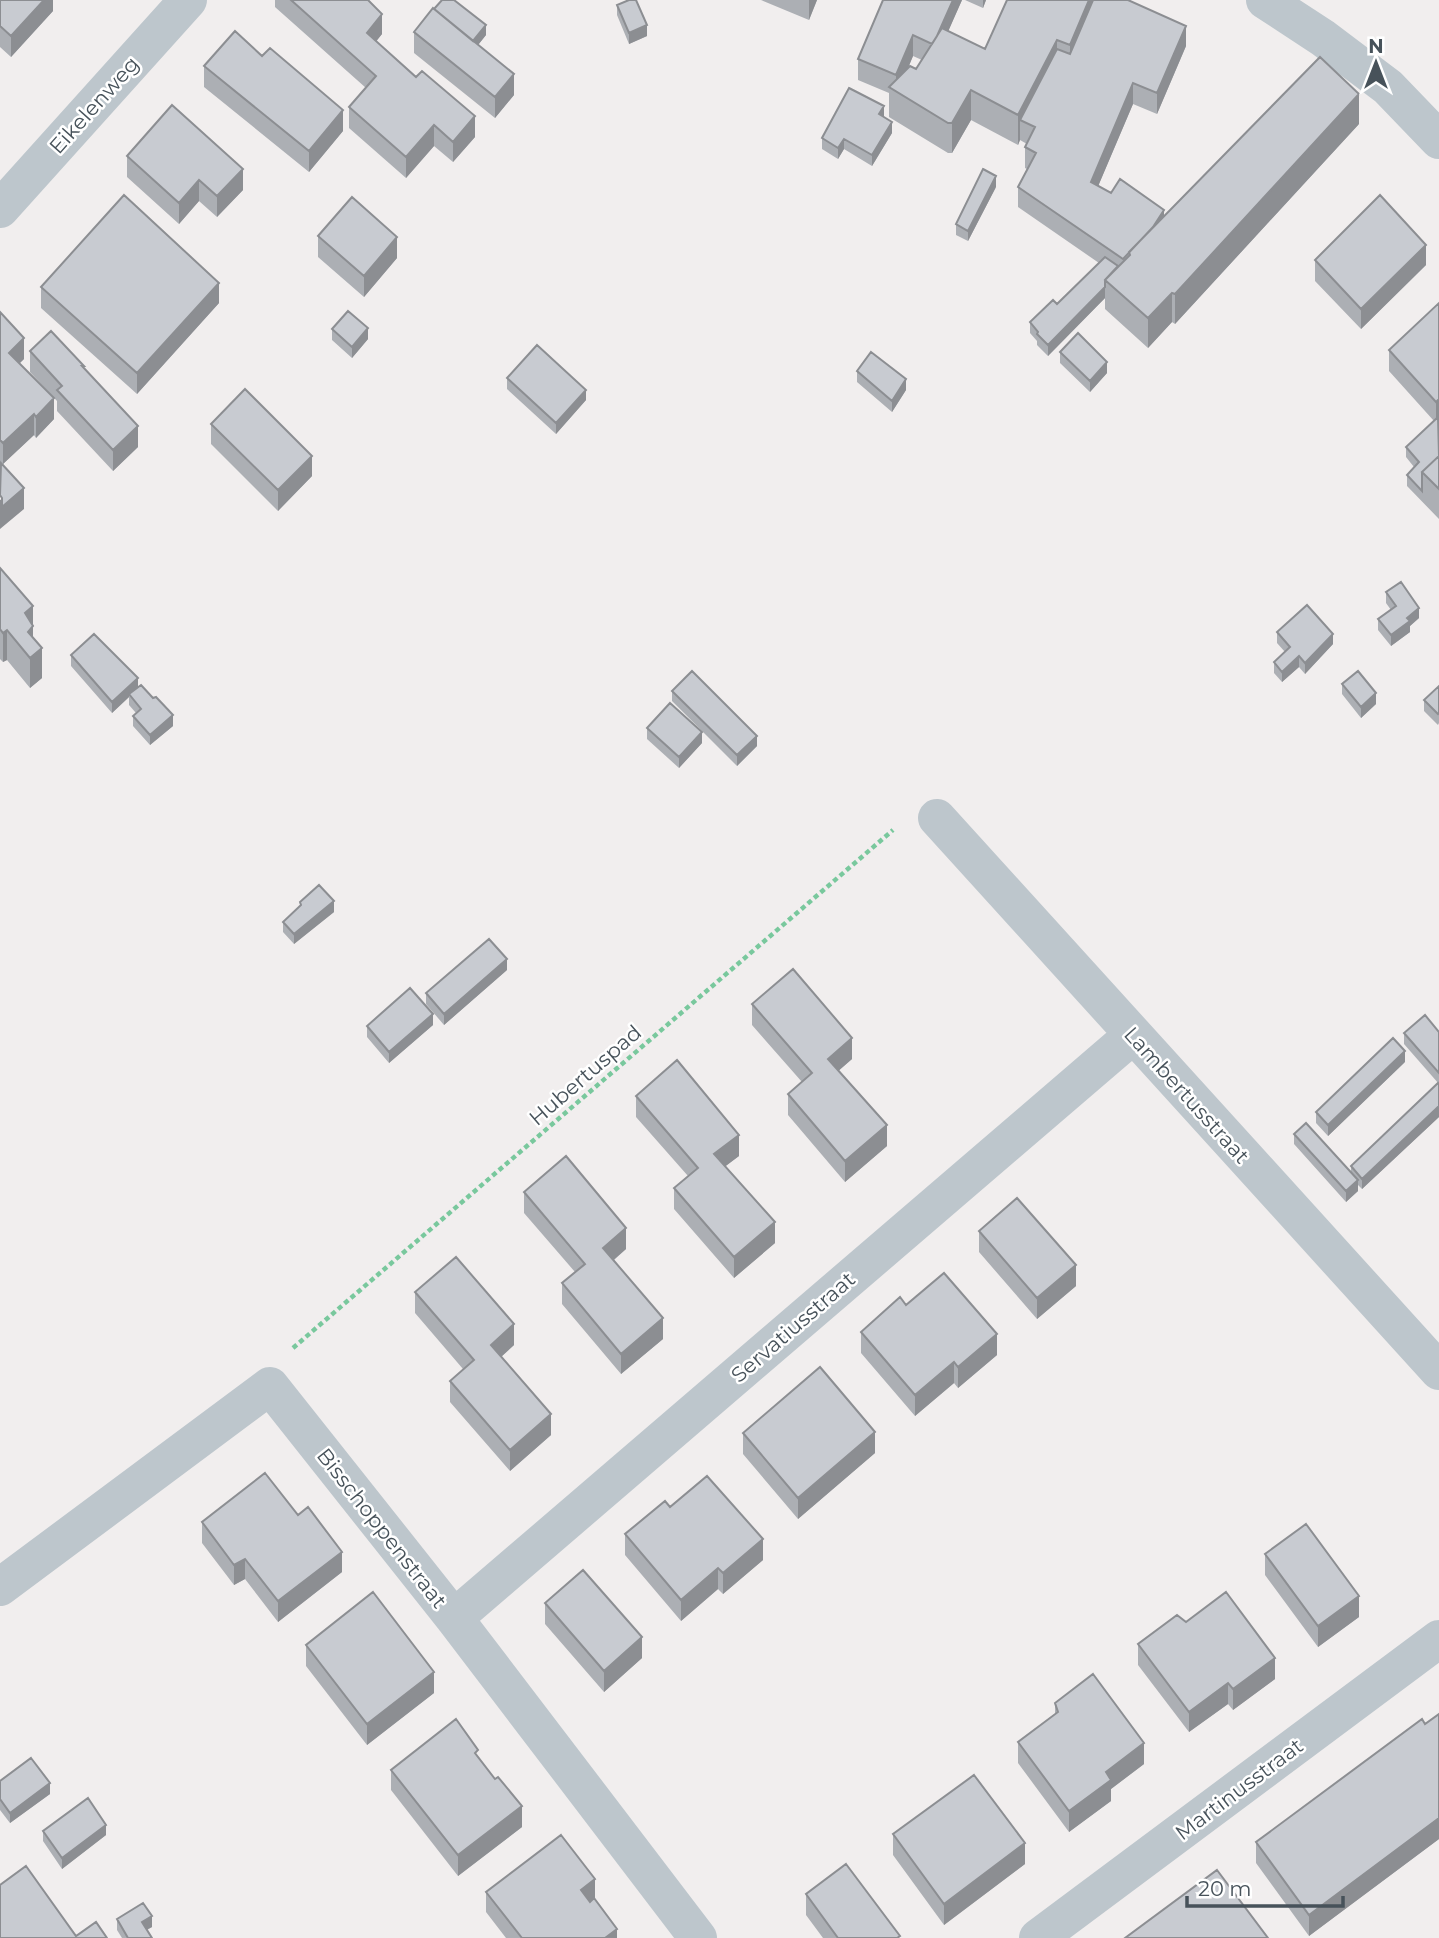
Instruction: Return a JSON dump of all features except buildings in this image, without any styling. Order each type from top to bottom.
[{"type":"street","name":"Eikelenweg","points":[[0,209],[188,0]]},
{"type":"street","points":[[1265,0],[1323,38],[1388,87],[1439,140]]},
{"type":"street","name":"Lambertusstraat","points":[[937,818],[1439,1371]]},
{"type":"street","name":"Servatiusstraat","points":[[454,1618],[1133,1035]]},
{"type":"street","points":[[0,1587],[270,1387]]},
{"type":"street","name":"Bisschoppenstraat","points":[[270,1387],[454,1618],[698,1938]]},
{"type":"street","name":"Martinusstraat","points":[[1038,1938],[1439,1639]]},
{"type":"path","name":"Hubertuspad","points":[[270,1387],[277,1361],[916,810],[937,818]]}]
